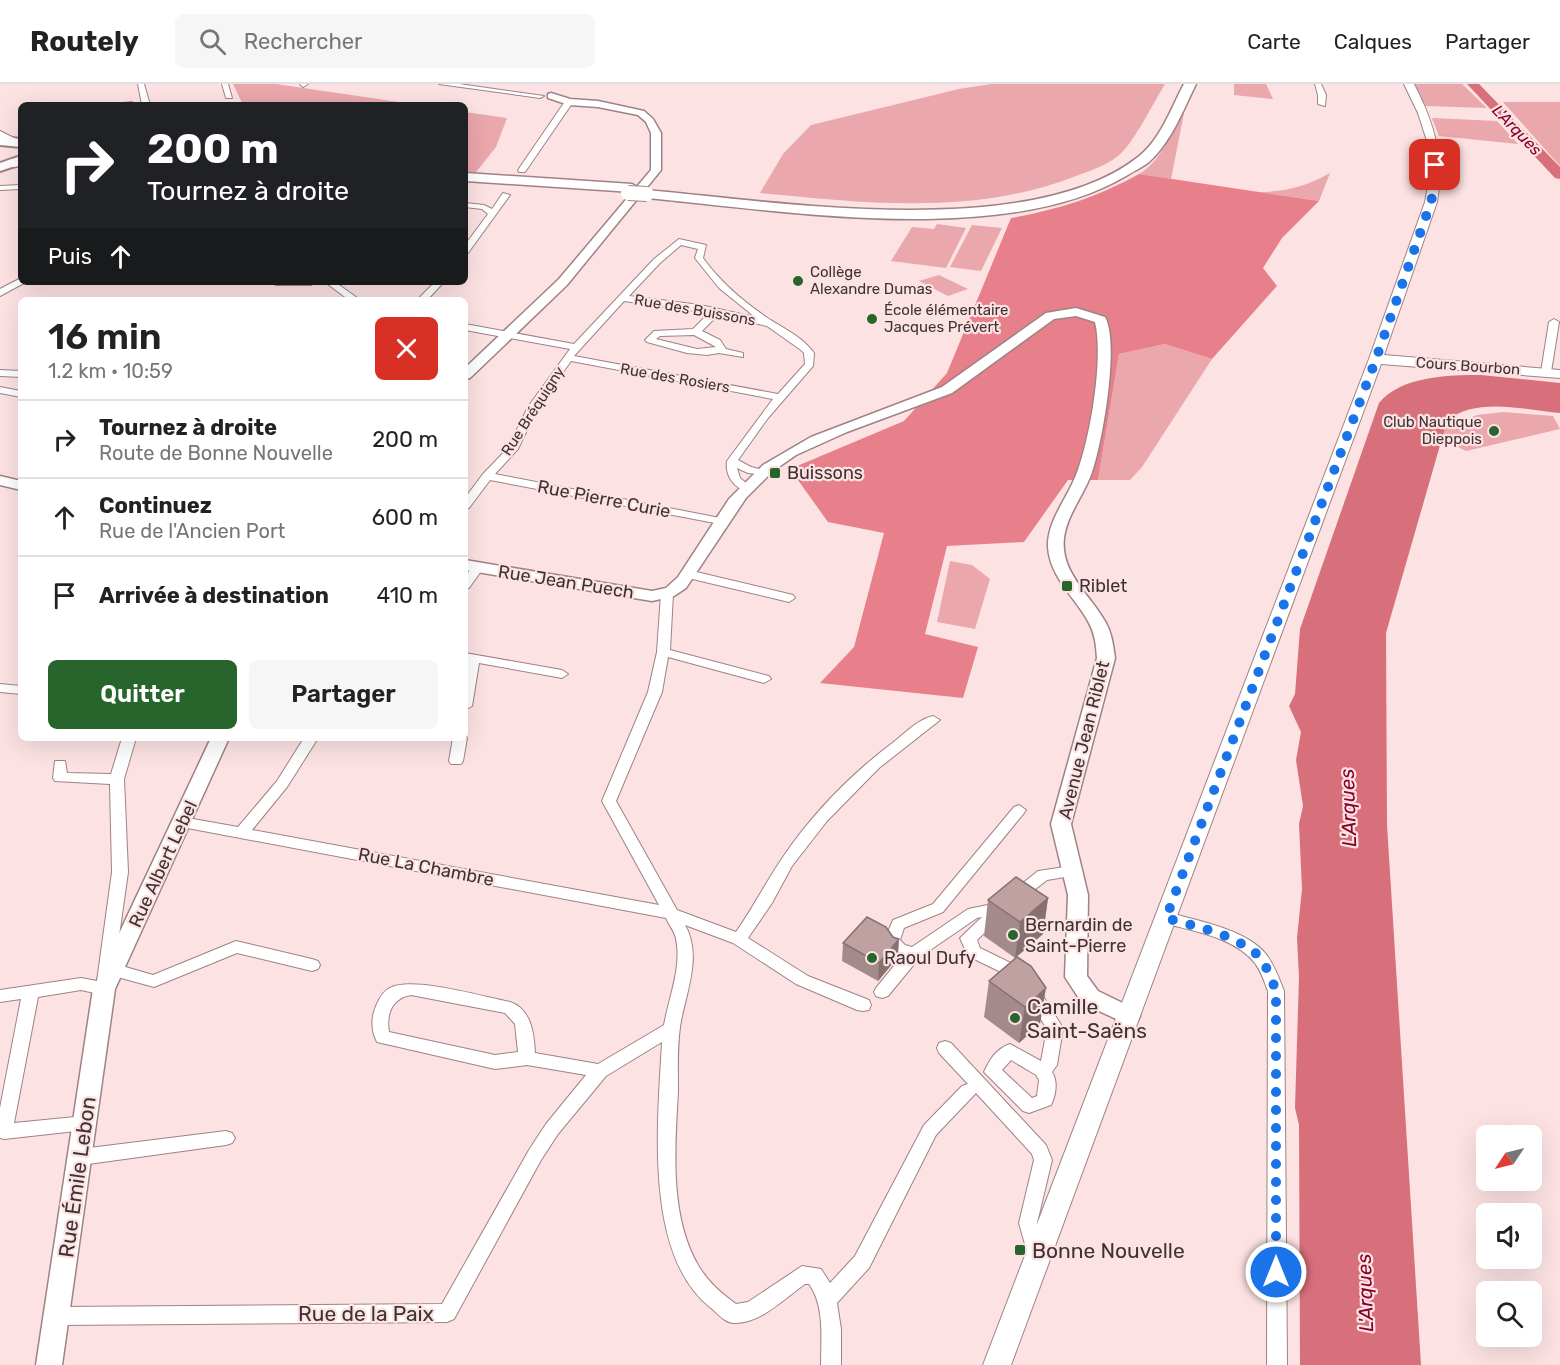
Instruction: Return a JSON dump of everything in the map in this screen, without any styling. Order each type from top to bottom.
[{"type":"highway","points":[[648,192],[880,208],[954,207],[1023,200],[1085,184],[1108,174],[1131,158],[1149,136],[1177,84]]},
{"type":"highway","points":[[468,179],[630,190],[879,213],[958,213],[1041,203],[1094,188],[1119,177],[1144,160],[1161,138],[1190,84]]},
{"type":"main road","points":[[996,1365],[1376,359],[1435,183],[1435,148],[1420,105],[1409,84]]},
{"type":"main road","points":[[0,134],[11,142]]},
{"type":"main road","name":"Cours Bourbon","points":[[1376,359],[1553,373]]},
{"type":"street","points":[[141,84],[145,102]]},
{"type":"street","points":[[225,84],[229,96]]},
{"type":"street","points":[[442,84],[546,93]]},
{"type":"street","points":[[468,84],[546,93],[569,102],[598,104],[641,113],[656,133],[656,170],[563,282],[468,372]]},
{"type":"street","points":[[1318,84],[1322,104]]},
{"type":"street","points":[[522,170],[569,102]]},
{"type":"street","points":[[0,188],[18,187]]},
{"type":"street","points":[[468,246],[506,195]]},
{"type":"street","points":[[468,205],[484,207],[492,213]]},
{"type":"street","name":"Rue Bréquigny","points":[[468,502],[487,476],[513,448],[533,407],[576,347],[673,245],[679,242],[703,247],[699,258],[720,285],[739,302],[770,322]]},
{"type":"street","points":[[0,292],[18,283]]},
{"type":"street","points":[[332,285],[350,297]]},
{"type":"street","points":[[425,297],[437,285]]},
{"type":"street","name":"Rue des Buissons","points":[[621,298],[715,312],[758,322],[770,322]]},
{"type":"street","points":[[696,332],[715,312]]},
{"type":"street","name":"Avenue Jean Riblet","points":[[667,594],[679,588],[720,521],[746,488],[763,473],[821,437],[929,399],[947,390],[1050,316],[1058,313],[1080,312],[1101,320],[1104,333],[1102,389],[1085,472],[1056,535],[1057,553],[1063,571],[1093,615],[1103,635],[1106,658],[1061,824],[1078,907],[1076,977],[1090,997],[1129,1016]]},
{"type":"street","points":[[746,488],[737,483],[730,468],[732,461],[764,416],[810,364],[809,353],[796,339],[770,322]]},
{"type":"street","points":[[1553,373],[1554,322]]},
{"type":"street","points":[[468,327],[576,347]]},
{"type":"street","points":[[718,350],[722,348],[717,342],[696,332],[664,331],[657,333],[650,340],[676,348],[718,350],[740,356]]},
{"type":"street","name":"Rue des Rosiers","points":[[568,358],[782,398]]},
{"type":"street","points":[[0,373],[18,374]]},
{"type":"street","points":[[0,390],[18,393]]},
{"type":"street","points":[[732,461],[748,470],[763,473]]},
{"type":"street","name":"Rue Pierre Curie","points":[[487,476],[720,521]]},
{"type":"street","points":[[0,480],[18,485]]},
{"type":"street","name":"Rue Jean Puech","points":[[471,566],[652,596],[667,594]]},
{"type":"street","points":[[688,574],[789,598]]},
{"type":"street","points":[[667,594],[663,652],[655,692],[609,801],[684,937],[687,957],[672,1028],[666,1134],[671,1207],[679,1244],[694,1279],[718,1305],[733,1314],[752,1310],[802,1275],[814,1275],[823,1285],[828,1299],[831,1365]]},
{"type":"street","points":[[663,652],[764,679]]},
{"type":"street","points":[[469,658],[562,674]]},
{"type":"street","points":[[0,688],[18,690]]},
{"type":"street","points":[[739,939],[763,905],[790,858],[817,824],[866,770],[896,743],[933,720]]},
{"type":"street","points":[[109,980],[120,872],[117,779],[128,741]]},
{"type":"street","name":"Rue Albert Lebel","points":[[109,980],[219,741]]},
{"type":"street","points":[[242,832],[282,784],[309,741]]},
{"type":"street","points":[[456,761],[459,741]]},
{"type":"street","points":[[60,764],[60,778],[117,779]]},
{"type":"street","points":[[914,953],[900,950],[892,940],[898,924],[938,908],[1019,810]]},
{"type":"street","name":"Rue La Chambre","points":[[182,822],[669,913],[739,939],[802,980],[863,1005]]},
{"type":"street","points":[[1042,1070],[1049,1065],[1055,1028],[1015,972],[974,952],[968,938],[1043,875],[1072,871]]},
{"type":"street","points":[[882,992],[914,953],[973,913],[1002,908]]},
{"type":"street","points":[[1166,918],[1222,935],[1254,952],[1267,970],[1276,991],[1277,1365]]},
{"type":"street","points":[[0,996],[109,980],[154,981],[236,947],[312,965]]},
{"type":"street","name":"Rue Émile Lebon","points":[[49,1365],[109,980]]},
{"type":"street","points":[[527,1058],[526,1029],[522,1020],[510,1008],[411,989],[400,990],[391,995],[379,1021],[379,1031],[383,1037],[495,1062],[527,1058],[600,1071]]},
{"type":"street","points":[[31,992],[4,1132],[85,1123]]},
{"type":"street","name":"Rue de la Paix","points":[[58,1316],[447,1313],[535,1155],[552,1129],[600,1071],[672,1028]]},
{"type":"street","points":[[945,1048],[1040,1150],[1043,1160],[1028,1223],[1037,1258]]},
{"type":"street","points":[[828,1299],[862,1262],[930,1130],[969,1092]]},
{"type":"street","points":[[81,1157],[226,1138]]},
{"type":"shaded area","points":[[233,84],[276,84],[399,102],[242,102]]},
{"type":"shaded area","points":[[991,84],[1165,84],[1129,144],[1119,155],[1095,169],[1037,189],[959,202],[920,203],[880,203],[760,193],[783,154],[811,125],[959,89]]},
{"type":"shaded area","points":[[1234,84],[1266,84],[1273,99],[1234,95]]},
{"type":"shaded area","points":[[1414,84],[1462,84],[1487,108],[1425,106]]},
{"type":"shaded area","points":[[1503,102],[1560,102],[1560,166]]},
{"type":"shaded area","points":[[468,112],[507,118],[496,147],[476,172],[468,172]]},
{"type":"shaded area","points":[[1184,113],[1171,179],[1139,174],[1147,169],[1159,155]]},
{"type":"shaded area","points":[[1432,118],[1497,121],[1518,144],[1439,136]]},
{"type":"shaded area","points":[[1330,173],[1319,201],[1259,192],[1296,187]]},
{"type":"shaded area","points":[[1139,174],[1319,201],[1282,238],[1263,268],[1277,286],[1212,359],[1165,344],[1119,354],[1098,480],[1068,480],[1024,542],[947,546],[925,634],[978,647],[963,698],[820,683],[854,647],[884,533],[828,522],[790,469],[904,421],[947,373],[1011,218],[1077,202]]},
{"type":"shaded area","points":[[937,224],[966,228],[946,268],[891,261],[912,227],[934,229]]},
{"type":"shaded area","points":[[972,225],[1002,228],[981,271],[950,267]]},
{"type":"shaded area","points":[[939,275],[968,289],[948,296],[919,281]]},
{"type":"shaded area","points":[[1165,344],[1212,359],[1142,467],[1130,480],[1098,480],[1119,354]]},
{"type":"shaded area","name":"Club Nautique Dieppois","points":[[1503,412],[1553,416],[1560,429],[1466,451],[1432,434],[1477,415]]},
{"type":"shaded area","points":[[950,561],[972,565],[990,579],[975,629],[937,622]]},
{"type":"water","points":[[1481,375],[1560,383],[1560,413],[1486,407],[1458,413],[1447,421],[1386,633],[1387,825],[1421,1365],[1300,1365],[1299,1125],[1295,1108],[1299,977],[1297,938],[1302,889],[1299,824],[1303,806],[1296,760],[1301,732],[1289,706],[1295,694],[1300,629],[1379,403],[1388,394],[1412,382],[1440,377]]},
{"type":"building","points":[[1016,877],[1048,898],[1020,922],[988,900]]},
{"type":"building","points":[[867,917],[886,927],[893,937],[899,939],[879,963],[843,943]]},
{"type":"building","points":[[1017,957],[1031,966],[1046,988],[1025,1007],[989,981]]},
{"type":"waterway","name":"L'Arques","points":[[1473,84],[1560,175]]},
{"type":"place","name":"Collège Alexandre Dumas","points":[[798,281]]},
{"type":"place","name":"École élémentaire Jacques Prévert","points":[[872,319]]},
{"type":"place","name":"Club Nautique Dieppois","points":[[1494,431]]},
{"type":"place","name":"Buissons","points":[[775,473]]},
{"type":"place","name":"Riblet","points":[[1067,586]]},
{"type":"place","name":"Bernardin de Saint-Pierre","points":[[1013,935]]},
{"type":"place","name":"Raoul Dufy","points":[[872,958]]},
{"type":"place","name":"Camille Saint-Saëns","points":[[1015,1018]]},
{"type":"place","name":"Bonne Nouvelle","points":[[1020,1250]]},
{"type":"route","points":[[1276,1272],[1276,991],[1267,970],[1254,952],[1222,935],[1166,918],[1376,359],[1431,202],[1435,183],[1435,165]]}]
